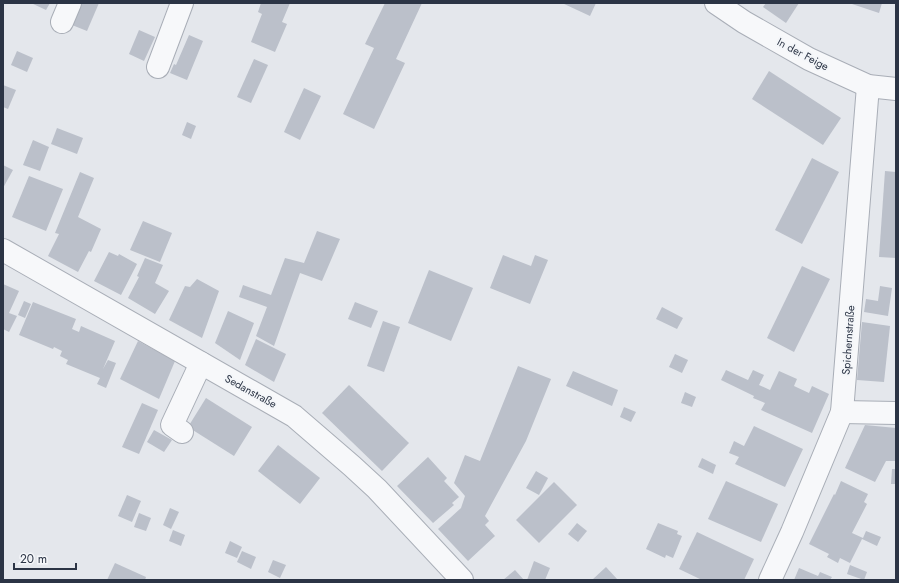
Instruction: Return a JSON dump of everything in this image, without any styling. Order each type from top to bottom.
[{"type":"street","points":[[158,67],[182,3]]},
{"type":"street","name":"In der Feige","points":[[716,3],[744,22],[809,59],[868,86],[896,89]]},
{"type":"street","name":"Spichernstraße","points":[[770,580],[792,532],[842,412],[868,86]]},
{"type":"street","name":"Sedanstraße","points":[[3,250],[294,416],[377,489],[462,580]]},
{"type":"street","points":[[182,432],[172,425],[201,363]]},
{"type":"street","points":[[842,412],[896,414]]},
{"type":"building","points":[[31,3],[50,3],[46,10]]},
{"type":"building","points":[[82,3],[99,3],[87,31],[72,25]]},
{"type":"building","points":[[261,3],[290,3],[282,22],[287,24],[275,52],[251,42],[262,14],[258,12]]},
{"type":"building","points":[[385,3],[422,3],[396,59],[405,63],[374,129],[343,114],[374,48],[365,44]]},
{"type":"building","points":[[562,3],[596,3],[590,16]]},
{"type":"building","points":[[766,3],[799,3],[786,23],[763,7]]},
{"type":"building","points":[[849,3],[882,3],[879,13]]},
{"type":"building","points":[[139,30],[155,37],[144,61],[129,54]]},
{"type":"building","points":[[189,35],[203,41],[187,80],[170,73],[174,64],[176,65]]},
{"type":"building","points":[[17,51],[33,58],[27,72],[11,65]]},
{"type":"building","points":[[254,59],[268,65],[251,103],[237,97]]},
{"type":"building","points":[[769,71],[841,118],[823,145],[752,99]]},
{"type":"building","points":[[3,85],[16,90],[8,109],[3,107]]},
{"type":"building","points":[[304,88],[321,96],[300,140],[284,132]]},
{"type":"building","points":[[187,122],[196,126],[191,139],[182,135]]},
{"type":"building","points":[[57,128],[83,138],[77,154],[51,144]]},
{"type":"building","points":[[33,140],[49,147],[40,171],[23,165]]},
{"type":"building","points":[[812,158],[839,172],[802,244],[775,230]]},
{"type":"building","points":[[3,165],[13,170],[3,188]]},
{"type":"building","points":[[885,171],[896,172],[896,258],[879,257]]},
{"type":"building","points":[[80,172],[94,178],[78,217],[101,229],[91,252],[89,251],[78,272],[48,256],[59,234],[55,233]]},
{"type":"building","points":[[29,176],[63,189],[46,231],[12,217]]},
{"type":"building","points":[[143,221],[172,233],[160,262],[130,250]]},
{"type":"building","points":[[317,231],[340,239],[322,281],[300,273],[274,346],[256,336],[267,307],[239,297],[243,285],[271,295],[285,258],[304,263]]},
{"type":"building","points":[[109,252],[118,256],[119,254],[137,264],[121,295],[94,281]]},
{"type":"building","points":[[503,255],[531,266],[535,255],[548,260],[530,304],[490,288]]},
{"type":"building","points":[[145,258],[163,265],[155,283],[169,291],[155,314],[128,298],[139,277],[137,276]]},
{"type":"building","points":[[802,266],[830,279],[794,352],[767,338]]},
{"type":"building","points":[[429,270],[473,288],[451,341],[408,323]]},
{"type":"building","points":[[197,279],[219,291],[202,338],[169,320],[185,286],[190,287]]},
{"type":"building","points":[[3,284],[19,291],[9,313],[17,316],[9,332],[3,329]]},
{"type":"building","points":[[880,286],[892,288],[888,316],[864,312],[866,299],[878,301]]},
{"type":"building","points":[[24,301],[31,304],[25,318],[18,315]]},
{"type":"building","points":[[33,302],[76,319],[72,329],[79,332],[81,326],[115,341],[103,369],[108,360],[116,363],[106,388],[97,384],[100,378],[66,364],[68,360],[60,356],[62,351],[54,347],[53,349],[19,335]]},
{"type":"building","points":[[355,302],[378,311],[371,328],[348,319]]},
{"type":"building","points":[[662,307],[683,318],[677,329],[656,319]]},
{"type":"building","points":[[228,311],[254,323],[240,360],[215,343]]},
{"type":"building","points":[[383,321],[400,327],[384,372],[367,366]]},
{"type":"building","points":[[862,322],[890,326],[884,382],[857,380]]},
{"type":"building","points":[[256,339],[286,354],[274,382],[245,365]]},
{"type":"building","points":[[138,341],[175,361],[159,399],[120,379]]},
{"type":"building","points":[[675,354],[688,360],[682,373],[669,367]]},
{"type":"building","points":[[518,366],[551,379],[526,441],[485,516],[489,521],[485,525],[495,536],[468,561],[438,529],[461,508],[465,496],[454,483],[465,455],[480,461]]},
{"type":"building","points":[[726,370],[748,380],[753,370],[764,375],[759,385],[770,390],[779,371],[797,379],[794,386],[809,393],[812,386],[829,394],[812,433],[761,410],[765,403],[721,380]]},
{"type":"building","points":[[573,371],[618,390],[612,406],[566,386]]},
{"type":"building","points":[[349,385],[409,443],[382,471],[322,413]]},
{"type":"building","points":[[685,392],[696,397],[692,407],[681,403]]},
{"type":"building","points":[[206,398],[252,427],[234,456],[188,427]]},
{"type":"building","points":[[142,403],[158,410],[139,454],[122,447]]},
{"type":"building","points":[[624,407],[636,412],[631,422],[620,417]]},
{"type":"building","points":[[865,425],[896,428],[896,461],[886,461],[875,482],[845,468]]},
{"type":"building","points":[[754,426],[803,449],[785,487],[735,464],[739,457],[729,453],[734,441],[744,446]]},
{"type":"building","points":[[154,430],[172,440],[164,452],[147,442]]},
{"type":"building","points":[[278,445],[320,478],[300,504],[258,471]]},
{"type":"building","points":[[428,457],[447,478],[444,481],[459,497],[452,503],[454,505],[433,523],[397,486]]},
{"type":"building","points":[[702,458],[716,465],[713,474],[698,467]]},
{"type":"building","points":[[892,469],[896,469],[896,484],[891,484]]},
{"type":"building","points":[[536,471],[548,478],[539,495],[526,488]]},
{"type":"building","points":[[726,481],[778,504],[761,542],[708,519]]},
{"type":"building","points":[[841,481],[868,494],[864,502],[867,504],[852,533],[863,538],[866,531],[881,537],[877,546],[862,539],[850,563],[840,558],[838,563],[827,557],[829,554],[809,544]]},
{"type":"building","points":[[554,482],[577,505],[539,543],[516,520]]},
{"type":"building","points":[[127,495],[141,501],[132,522],[118,516]]},
{"type":"building","points":[[170,508],[179,512],[171,529],[163,525]]},
{"type":"building","points":[[139,513],[151,518],[146,531],[134,527]]},
{"type":"building","points":[[577,523],[587,531],[578,542],[568,534]]},
{"type":"building","points":[[658,523],[678,531],[677,534],[682,536],[673,558],[666,555],[665,558],[646,549]]},
{"type":"building","points":[[173,530],[185,535],[181,546],[169,541]]},
{"type":"building","points":[[697,532],[754,559],[744,580],[702,580],[679,569]]},
{"type":"building","points":[[230,541],[242,547],[237,558],[225,553]]},
{"type":"building","points":[[242,551],[256,557],[251,569],[237,562]]},
{"type":"building","points":[[273,560],[286,565],[280,578],[268,572]]},
{"type":"building","points":[[534,561],[550,568],[545,580],[527,580]]},
{"type":"building","points":[[115,563],[146,577],[145,580],[107,580]]},
{"type":"building","points":[[850,565],[867,572],[864,580],[847,574]]},
{"type":"building","points":[[606,567],[618,580],[592,580]]},
{"type":"building","points":[[799,568],[818,576],[820,572],[832,577],[830,580],[794,580]]},
{"type":"building","points":[[515,570],[524,580],[503,580]]}]
